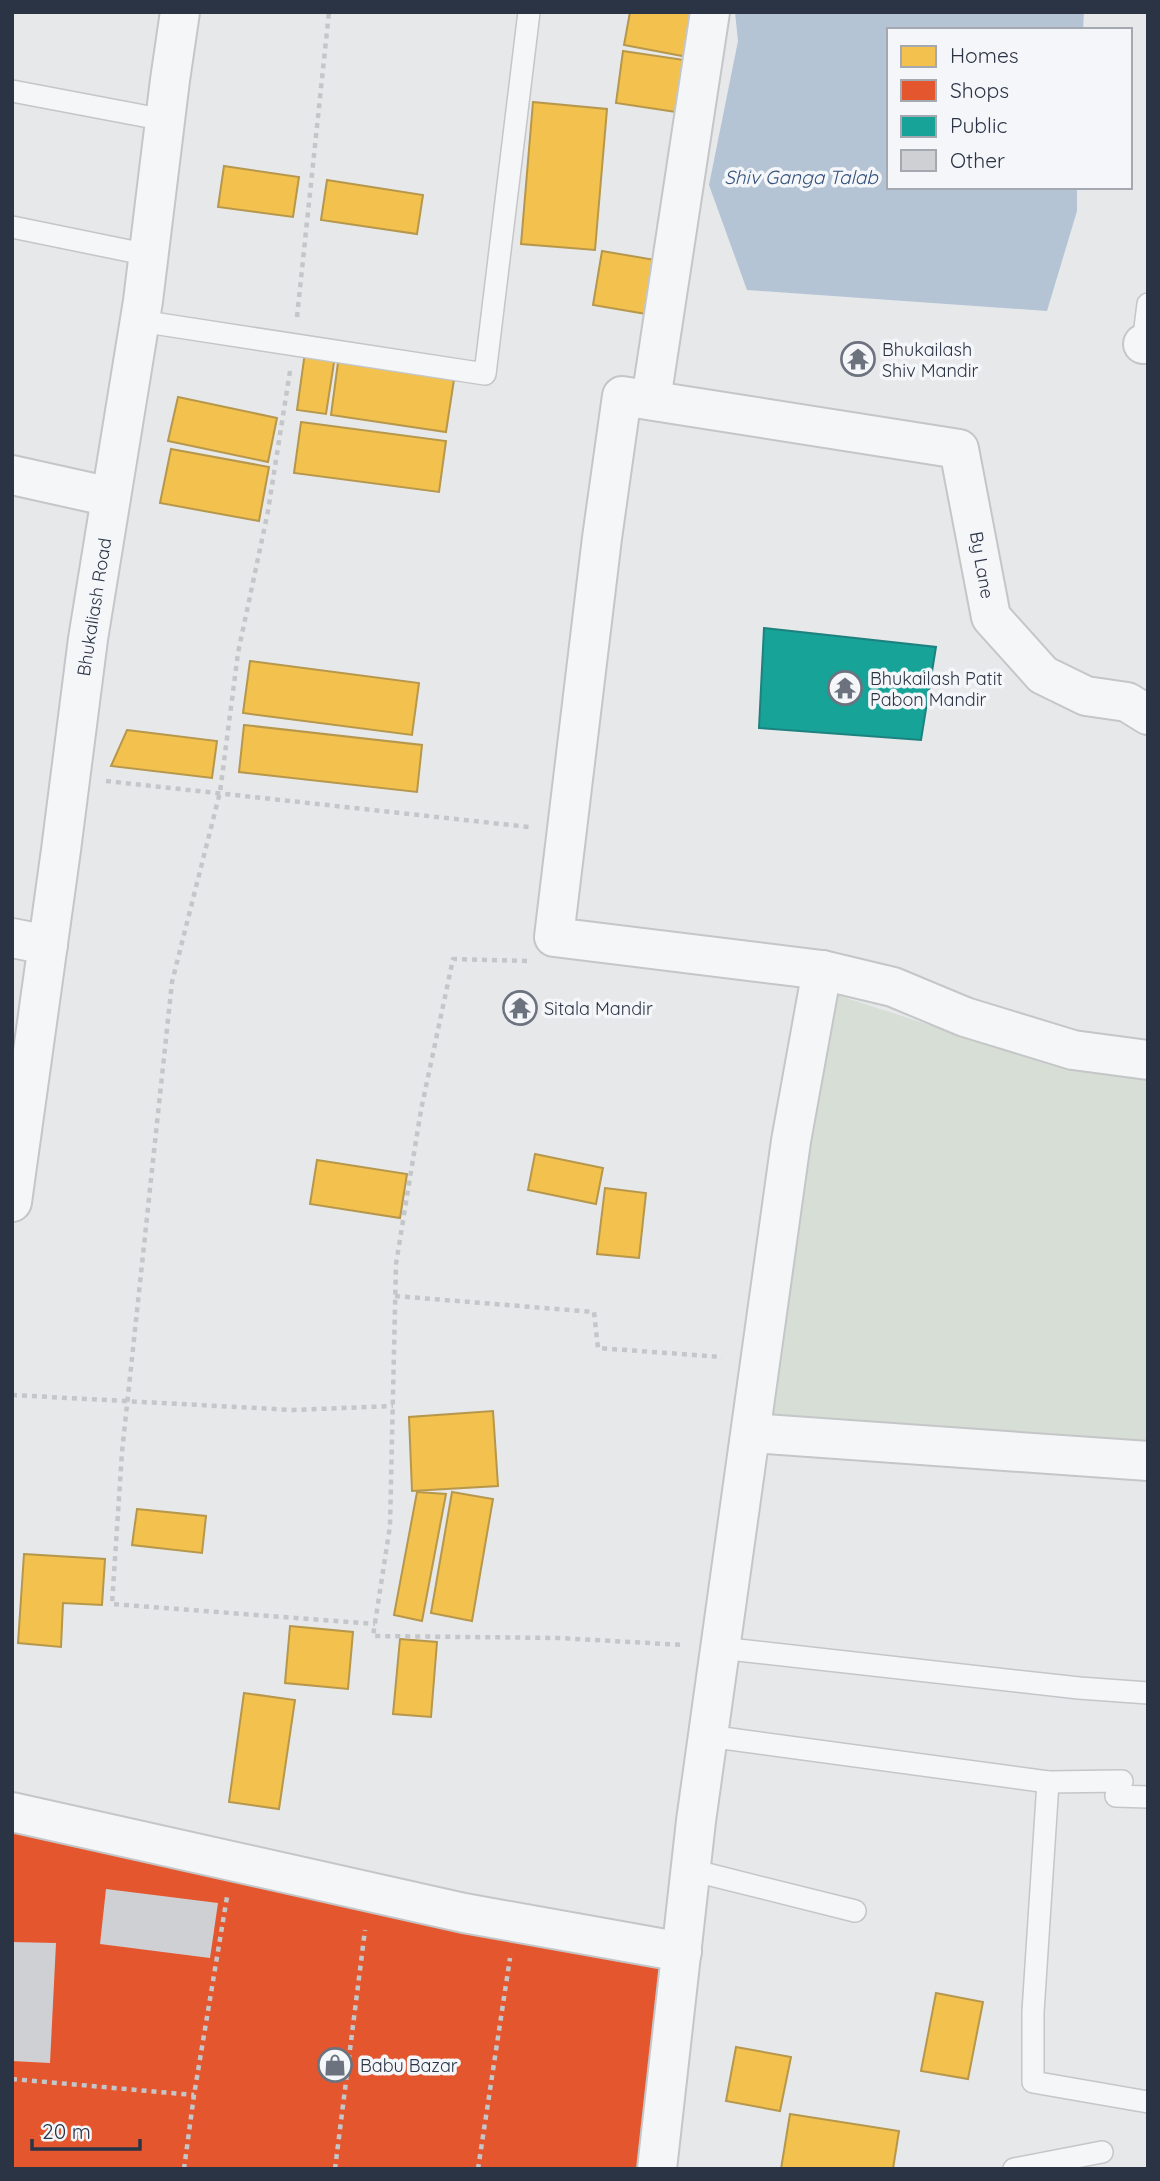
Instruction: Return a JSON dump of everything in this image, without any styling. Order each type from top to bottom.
[{"type":"street","name":"Bhukaliash Road","points":[[14,1178],[30,941],[71,778],[88,639],[140,321],[180,12]]},
{"type":"street","points":[[710,12],[651,400],[622,396],[602,538],[554,937],[822,970],[893,987],[965,1017],[1073,1050],[1148,1060]]},
{"type":"street","name":"By Lane","points":[[651,400],[959,449],[991,617],[1043,675],[1086,696],[1127,702],[1148,715]]},
{"type":"street","points":[[12,475],[111,497]]},
{"type":"street","points":[[657,2169],[720,1647],[791,1141],[822,970]]},
{"type":"street","points":[[751,1433],[1148,1461]]},
{"type":"street","points":[[12,1812],[464,1913],[682,1952]]},
{"type":"lane","points":[[140,321],[485,374],[529,12]]},
{"type":"lane","points":[[12,91],[165,120]]},
{"type":"lane","points":[[12,227],[149,255]]},
{"type":"lane","points":[[1146,344],[1148,304]]},
{"type":"lane","points":[[720,1647],[1079,1688],[1148,1693]]},
{"type":"lane","points":[[708,1736],[1048,1782],[1122,1781],[1116,1796],[1148,1797]]},
{"type":"lane","points":[[1048,1782],[1033,2012],[1033,2082],[1148,2102]]},
{"type":"lane","points":[[691,1870],[855,1911]]},
{"type":"lane","points":[[1014,2169],[1102,2152]]},
{"type":"path","points":[[329,12],[294,344],[268,511],[238,653],[220,792],[172,982],[122,1452],[112,1604],[375,1623]]},
{"type":"path","points":[[71,778],[220,792],[568,832]]},
{"type":"path","points":[[554,937],[542,962],[453,959],[421,1110],[396,1264],[390,1526],[373,1636],[559,1638],[720,1647]]},
{"type":"path","points":[[395,1296],[594,1312],[598,1348],[761,1360]]},
{"type":"path","points":[[12,1395],[293,1410],[393,1406]]},
{"type":"path","points":[[184,2169],[233,1861]]},
{"type":"path","points":[[335,2169],[370,1892]]},
{"type":"path","points":[[478,2169],[515,1922]]},
{"type":"path","points":[[12,2079],[194,2095]]},
{"type":"shaded area","points":[[834,994],[1022,1055],[1148,1073],[1148,1449],[764,1421]]},
{"type":"water","name":"Shiv Ganga Talab","points":[[735,12],[1084,12],[1083,28],[887,28],[887,189],[1077,189],[1077,211],[1047,311],[747,290],[709,185],[738,41]]},
{"type":"building: Homes","points":[[630,12],[702,12],[693,58],[624,45]]},
{"type":"building: Homes","points":[[623,51],[691,61],[683,113],[616,103]]},
{"type":"building: Homes","points":[[533,102],[607,109],[595,250],[521,244]]},
{"type":"building: Homes","points":[[224,166],[299,177],[293,217],[218,207]]},
{"type":"building: Homes","points":[[327,180],[423,195],[417,234],[321,220]]},
{"type":"building: Homes","points":[[602,251],[667,262],[658,316],[593,305]]},
{"type":"building: Homes","points":[[305,352],[335,356],[326,414],[297,410]]},
{"type":"building: Homes","points":[[339,355],[455,373],[446,432],[331,415]]},
{"type":"building: Homes","points":[[178,397],[277,418],[268,462],[168,441]]},
{"type":"building: Homes","points":[[301,422],[446,441],[439,492],[294,473]]},
{"type":"building: Homes","points":[[171,449],[269,467],[259,521],[160,503]]},
{"type":"building: Homes","points":[[250,661],[419,683],[412,735],[243,713]]},
{"type":"building: Homes","points":[[244,725],[422,745],[417,792],[239,772]]},
{"type":"building: Homes","points":[[127,730],[217,741],[212,778],[111,766]]},
{"type":"building: Homes","points":[[535,1154],[603,1168],[596,1204],[528,1190]]},
{"type":"building: Homes","points":[[317,1160],[407,1174],[400,1218],[310,1204]]},
{"type":"building: Homes","points":[[605,1188],[646,1193],[639,1258],[597,1254]]},
{"type":"building: Homes","points":[[493,1411],[498,1486],[412,1491],[409,1417]]},
{"type":"building: Homes","points":[[417,1492],[446,1494],[422,1621],[394,1615]]},
{"type":"building: Homes","points":[[452,1492],[493,1499],[472,1621],[431,1613]]},
{"type":"building: Homes","points":[[137,1509],[206,1516],[202,1553],[132,1545]]},
{"type":"building: Homes","points":[[24,1554],[105,1559],[102,1605],[63,1603],[61,1647],[18,1643]]},
{"type":"building: Homes","points":[[290,1626],[353,1632],[348,1689],[285,1683]]},
{"type":"building: Homes","points":[[400,1639],[437,1642],[431,1717],[393,1714]]},
{"type":"building: Homes","points":[[244,1693],[295,1700],[279,1809],[229,1802]]},
{"type":"building: Homes","points":[[936,1993],[983,2002],[968,2079],[921,2071]]},
{"type":"building: Homes","points":[[736,2047],[791,2057],[780,2111],[726,2101]]},
{"type":"building: Homes","points":[[790,2114],[899,2131],[893,2169],[781,2169]]},
{"type":"building: Shops","name":"Babu Bazar","points":[[12,1824],[669,1961],[647,2169],[12,2169]]},
{"type":"building: Public","name":"Bhukailash Patit Pabon Mandir","points":[[764,628],[936,647],[921,740],[759,728]]},
{"type":"building: Other","points":[[106,1889],[218,1903],[210,1958],[100,1944]]},
{"type":"building: Other","points":[[12,1942],[56,1943],[50,2063],[12,2061]]},
{"type":"place","name":"Bhukailash Shiv Mandir","points":[[858,359]]},
{"type":"place","name":"Bhukailash Patit Pabon Mandir","points":[[845,688]]},
{"type":"place","name":"Sitala Mandir","points":[[520,1008]]},
{"type":"place","name":"Babu Bazar","points":[[335,2065]]}]
